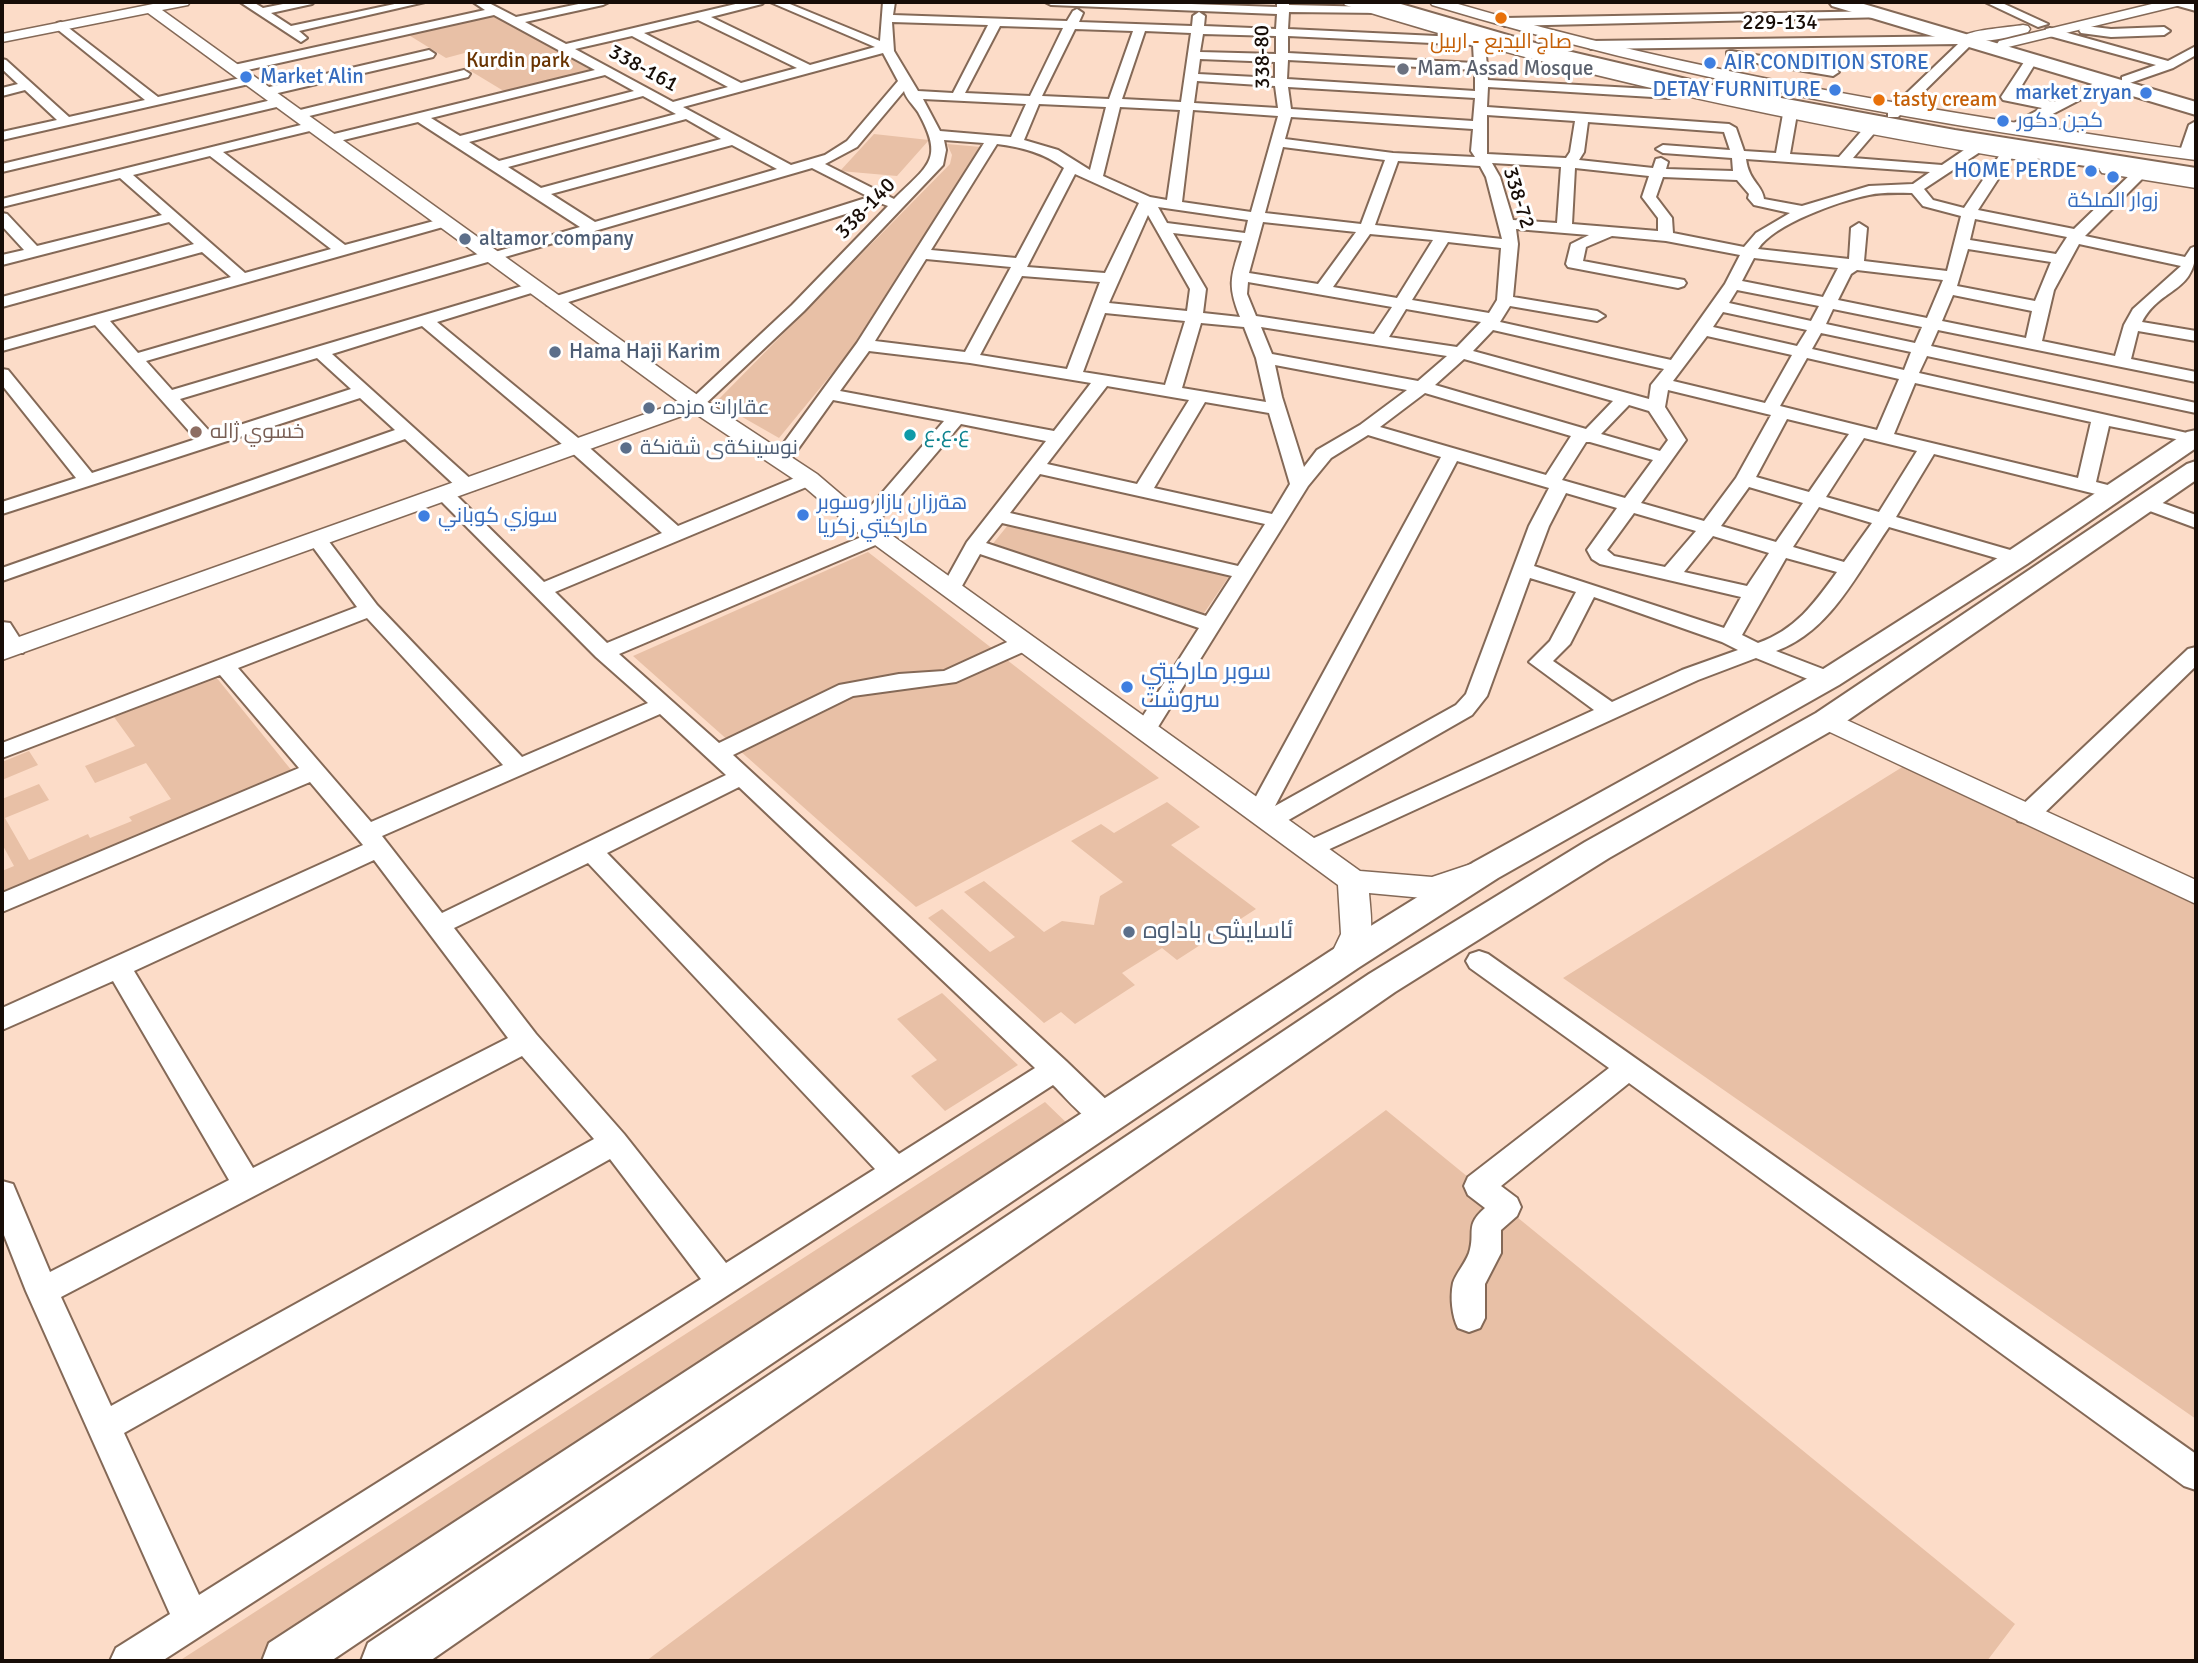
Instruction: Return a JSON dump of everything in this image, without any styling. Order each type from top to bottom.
[{"type":"main road","points":[[1413,2],[1540,38],[1732,98],[2052,142],[2193,157]]},
{"type":"main road","points":[[1838,2],[1971,38],[2007,38],[2196,109]]},
{"type":"main road","points":[[1863,2],[2032,59],[2196,101]]},
{"type":"main road","points":[[1376,6],[1464,35],[1748,87],[1896,120],[1926,116],[2196,175]]},
{"type":"main road","points":[[2017,155],[2052,142]]},
{"type":"main road","points":[[287,1661],[1345,958],[1567,823],[1828,679],[2192,445]]},
{"type":"main road","points":[[386,1661],[1322,1023],[1441,945],[1597,850],[1827,720],[2116,494]]},
{"type":"main road","points":[[1567,823],[1597,850]]},
{"type":"main road","points":[[1289,997],[1322,1023]]},
{"type":"street","points":[[2,38],[183,2]]},
{"type":"street","points":[[246,2],[319,50]]},
{"type":"street","points":[[261,12],[308,2]]},
{"type":"street","points":[[289,30],[419,2]]},
{"type":"street","name":"338-161","points":[[479,2],[789,170]]},
{"type":"street","points":[[514,21],[578,4],[603,2]]},
{"type":"street","points":[[565,48],[758,2]]},
{"type":"street","points":[[776,2],[887,48]]},
{"type":"street","points":[[889,2],[887,48],[908,89],[937,135],[1016,142],[1053,153],[1072,167],[1147,201],[1257,217],[1510,244]]},
{"type":"street","points":[[1051,2],[1283,7],[1376,6]]},
{"type":"street","points":[[1016,142],[1083,2]]},
{"type":"street","points":[[1350,2],[1376,6]]},
{"type":"street","points":[[1437,2],[1591,44],[1646,70],[1672,92]]},
{"type":"street","points":[[1658,2],[1699,43]]},
{"type":"street","points":[[1991,2],[2046,28],[2169,65]]},
{"type":"street","points":[[2007,38],[2136,2]]},
{"type":"street","points":[[2007,38],[2027,38],[2046,28],[2075,26],[2169,2],[2196,8]]},
{"type":"street","points":[[1174,205],[1201,5]]},
{"type":"street","name":"338-80","points":[[1283,7],[1281,83],[1285,113]]},
{"type":"street","points":[[150,8],[695,404],[809,479],[871,531],[1353,881],[1434,887],[1486,870]]},
{"type":"street","points":[[2,203],[214,151],[281,103],[319,50],[496,11]]},
{"type":"street","points":[[1505,22],[1884,15]]},
{"type":"street","points":[[700,16],[811,69]]},
{"type":"street","points":[[887,19],[1198,30],[1464,35],[1547,60],[1646,70]]},
{"type":"street","points":[[957,97],[995,23]]},
{"type":"street","points":[[61,26],[155,101]]},
{"type":"street","points":[[2075,26],[2102,32],[2164,32]]},
{"type":"street","points":[[1095,177],[1114,103],[1140,28]]},
{"type":"street","points":[[634,32],[740,88]]},
{"type":"street","points":[[395,34],[502,96]]},
{"type":"street","name":"338-72","points":[[1145,730],[1300,484],[1324,454],[1366,429],[1422,387],[1491,322],[1505,300],[1510,244],[1508,224],[1493,177],[1478,151],[1482,66],[1464,35]]},
{"type":"street","points":[[1843,163],[1870,130],[1896,120],[1971,38]]},
{"type":"street","name":"229-134","points":[[1591,44],[1699,43],[1729,49],[1860,47],[1971,38]]},
{"type":"street","points":[[671,106],[887,48]]},
{"type":"street","points":[[1805,211],[1759,202],[1755,198],[1756,193],[1741,176],[1739,155],[1730,128],[1732,98],[1729,49],[1836,69],[1812,93]]},
{"type":"street","points":[[2017,127],[2055,106],[2118,81],[2169,65],[2196,50]]},
{"type":"street","points":[[1194,55],[1482,66]]},
{"type":"street","points":[[2032,59],[2008,95],[2011,99],[2055,106]]},
{"type":"street","points":[[1545,87],[1547,60]]},
{"type":"street","points":[[2,64],[66,121]]},
{"type":"street","points":[[281,103],[457,70]]},
{"type":"street","points":[[2,168],[281,103],[457,70]]},
{"type":"street","points":[[2,136],[155,101],[281,103],[421,117],[606,71]]},
{"type":"street","points":[[1192,77],[1281,83],[1482,89],[1545,87],[1672,92],[1732,98],[1812,93],[1975,149],[2196,183]]},
{"type":"street","points":[[2,92],[27,86]]},
{"type":"street","points":[[908,89],[957,97],[1187,106],[1285,113],[1582,119],[1730,128]]},
{"type":"street","points":[[135,359],[815,164],[837,155],[852,144],[908,89]]},
{"type":"street","points":[[458,141],[645,92]]},
{"type":"street","points":[[1667,236],[1665,218],[1649,197],[1650,183],[1660,173],[1665,97],[1672,92]]},
{"type":"street","points":[[1688,111],[1732,98],[1790,114],[1870,130]]},
{"type":"street","points":[[1285,113],[1479,141]]},
{"type":"street","points":[[1285,113],[1240,276],[1239,293],[1265,358],[1300,484]]},
{"type":"street","points":[[1782,158],[1790,114]]},
{"type":"street","points":[[497,166],[687,115]]},
{"type":"street","points":[[1926,116],[2017,127],[2052,142]]},
{"type":"street","points":[[421,117],[593,228]]},
{"type":"street","points":[[1564,227],[1568,166],[1577,152],[1582,119]]},
{"type":"street","points":[[2193,157],[2196,125]]},
{"type":"street","name":"338-140","points":[[695,404],[799,307],[939,162],[937,135]]},
{"type":"street","points":[[540,193],[733,140]]},
{"type":"street","points":[[781,459],[864,345],[992,141]]},
{"type":"street","points":[[1278,142],[1393,157],[1572,163],[1660,173],[1741,176]]},
{"type":"street","points":[[1663,149],[1942,169]]},
{"type":"street","points":[[1656,407],[1661,383],[1703,330],[1733,284],[1751,253],[1753,244],[1761,236],[1805,211],[1868,190],[1916,188],[1975,149]]},
{"type":"street","points":[[214,151],[343,251]]},
{"type":"street","points":[[1883,437],[1950,283],[1969,213],[1978,195],[2017,155]]},
{"type":"street","points":[[1293,327],[1366,229],[1393,157]]},
{"type":"street","points":[[815,164],[898,206]]},
{"type":"street","points":[[970,358],[1021,267],[1072,167]]},
{"type":"street","points":[[123,173],[242,279]]},
{"type":"street","points":[[2033,344],[2039,307],[2075,236],[2092,215],[2139,174]]},
{"type":"street","points":[[1916,188],[1931,205],[2075,236],[2193,257],[2177,288],[2151,299],[2132,325],[2122,362]]},
{"type":"street","points":[[553,302],[881,198]]},
{"type":"street","points":[[1147,201],[1198,289],[1194,317],[1172,392]]},
{"type":"street","points":[[1073,375],[1110,278],[1147,201]]},
{"type":"street","points":[[2,217],[34,252]]},
{"type":"street","points":[[2,260],[172,217]]},
{"type":"street","points":[[2,346],[445,222]]},
{"type":"street","points":[[1508,224],[1667,236],[1751,253],[1856,264],[1950,283],[2039,307]]},
{"type":"street","points":[[1163,227],[1251,239]]},
{"type":"street","points":[[1856,264],[1859,228]]},
{"type":"street","points":[[1611,232],[1580,244],[1574,264],[1678,283]]},
{"type":"street","points":[[1378,340],[1443,237]]},
{"type":"street","points":[[1962,243],[2061,260]]},
{"type":"street","points":[[2,302],[206,246]]},
{"type":"street","points":[[921,254],[1110,278]]},
{"type":"street","points":[[1670,576],[1710,529],[1768,443],[1775,411],[1802,352],[1844,271],[1856,264]]},
{"type":"street","points":[[1240,276],[1401,303],[1674,366]]},
{"type":"street","points":[[1733,284],[2196,377]]},
{"type":"street","points":[[169,397],[534,287]]},
{"type":"street","points":[[1505,300],[1597,316]]},
{"type":"street","points":[[1718,306],[1922,349],[2192,445]]},
{"type":"street","points":[[1098,307],[1293,327],[1461,353],[1656,407],[1677,440],[1597,550],[1599,555],[1606,560],[1753,594]]},
{"type":"street","points":[[99,319],[208,441]]},
{"type":"street","points":[[425,320],[576,446],[676,535]]},
{"type":"street","points":[[2132,325],[2196,336]]},
{"type":"street","points":[[1703,330],[2101,419],[2192,445]]},
{"type":"street","points":[[864,345],[970,358],[1277,409]]},
{"type":"street","points":[[320,352],[408,432],[542,590],[604,652],[717,753],[1107,1118]]},
{"type":"street","points":[[1265,358],[1422,387],[1584,436],[1665,457]]},
{"type":"street","points":[[2,374],[88,480]]},
{"type":"street","points":[[951,589],[974,546],[1103,380]]},
{"type":"street","points":[[1661,383],[2116,494],[2196,523]]},
{"type":"street","points":[[2,508],[363,391]]},
{"type":"street","points":[[828,394],[1057,437]]},
{"type":"street","points":[[1144,489],[1199,397]]},
{"type":"street","points":[[1264,817],[1464,710],[1476,696],[1555,484],[1584,436],[1626,397]]},
{"type":"street","points":[[6,643],[317,539],[695,404]]},
{"type":"street","points":[[604,652],[871,531],[957,418]]},
{"type":"street","points":[[2101,419],[2116,494]]},
{"type":"street","points":[[1366,429],[1847,569]]},
{"type":"street","points":[[2,575],[408,432]]},
{"type":"street","points":[[1730,637],[1753,594],[1859,432]]},
{"type":"street","points":[[1310,850],[1610,711],[1754,650],[1784,641],[1805,627],[1820,611],[1884,520],[1927,450]]},
{"type":"street","points":[[1264,817],[1452,454]]},
{"type":"street","points":[[1034,467],[1144,489],[1278,521]]},
{"type":"street","points":[[542,590],[809,479]]},
{"type":"street","points":[[1745,480],[2017,558]]},
{"type":"street","points":[[996,516],[1244,573]]},
{"type":"street","points":[[317,539],[370,609],[517,767]]},
{"type":"street","points":[[974,546],[1211,625]]},
{"type":"street","points":[[1523,569],[1730,637],[1754,650],[1828,679]]},
{"type":"street","points":[[1588,589],[1559,644],[1540,662],[1610,711]]},
{"type":"street","points":[[2,751],[370,609]]},
{"type":"street","points":[[717,753],[847,690],[899,681],[948,677],[1024,643]]},
{"type":"street","points":[[2027,815],[2196,654]]},
{"type":"street","points":[[225,665],[372,841],[526,1041],[614,1142],[722,1283]]},
{"type":"street","points":[[2,1020],[119,968],[517,767],[662,705]]},
{"type":"street","points":[[1827,720],[2196,893]]},
{"type":"street","points":[[2,903],[314,771]]},
{"type":"street","points":[[439,925],[741,777]]},
{"type":"street","points":[[592,852],[896,1171]]},
{"type":"street","points":[[1345,958],[1357,934],[1353,881]]},
{"type":"street","points":[[1479,961],[2196,1474]]},
{"type":"street","points":[[119,968],[247,1185]]},
{"type":"street","points":[[43,1291],[526,1041]]},
{"type":"street","points":[[1469,1318],[1469,1283],[1485,1253],[1486,1225],[1506,1208],[1479,1186],[1629,1068]]},
{"type":"street","points":[[129,1661],[1056,1069]]},
{"type":"street","points":[[104,1427],[614,1142]]},
{"type":"street","points":[[3,1200],[192,1621]]},
{"type":"green space","name":"Kurdin park","points":[[495,15],[598,70],[507,93],[464,67],[488,60],[472,51],[446,58],[407,34]]},
{"type":"green space","points":[[874,134],[929,140],[897,176],[840,171]]},
{"type":"green space","points":[[947,144],[981,147],[848,354],[779,438],[716,402],[950,164],[952,155]]},
{"type":"green space","points":[[1008,525],[1230,575],[1202,616],[991,546]]},
{"type":"green space","points":[[868,552],[1159,778],[916,907],[633,656]]},
{"type":"green space","points":[[216,677],[292,771],[2,895],[2,871],[14,866],[2,844],[2,799],[39,784],[49,800],[5,818],[29,860],[88,834],[90,838],[132,821],[129,817],[171,799],[146,763],[95,783],[85,766],[135,746],[114,717]]},
{"type":"green space","points":[[29,751],[38,765],[2,780],[2,762]]},
{"type":"green space","points":[[1904,766],[2196,900],[2196,1419],[1563,978]]},
{"type":"green space","points":[[1167,802],[1200,827],[1171,845],[1256,909],[1177,960],[1162,948],[1122,973],[1135,985],[1075,1024],[1061,1012],[1044,1023],[928,918],[942,909],[990,952],[1015,937],[964,892],[984,881],[1044,932],[1062,921],[1094,925],[1100,896],[1123,882],[1071,841],[1101,824],[1114,833]]},
{"type":"green space","points":[[942,993],[1018,1065],[945,1111],[911,1076],[937,1060],[897,1019]]},
{"type":"green space","points":[[1045,1102],[1072,1128],[266,1661],[179,1661]]},
{"type":"green space","points":[[1386,1110],[2015,1624],[1987,1661],[646,1661]]},
{"type":"place","name":"صاج البديع - اربيل","points":[[1501,18]]},
{"type":"place","name":"AIR CONDITION STORE","points":[[1710,63]]},
{"type":"place","name":"Mam Assad Mosque","points":[[1403,69]]},
{"type":"place","name":"Market Alin","points":[[246,77]]},
{"type":"place","name":"DETAY FURNITURE","points":[[1835,90]]},
{"type":"place","name":"market zryan","points":[[2146,93]]},
{"type":"place","name":"tasty cream","points":[[1879,100]]},
{"type":"place","name":"كجن دكور","points":[[2003,121]]},
{"type":"place","name":"HOME PERDE","points":[[2091,171]]},
{"type":"place","name":"زوار الملکة","points":[[2113,177]]},
{"type":"place","name":"altamor company","points":[[465,239]]},
{"type":"place","name":"Hama Haji Karim","points":[[555,352]]},
{"type":"place","name":"عقارات مزده","points":[[649,408]]},
{"type":"place","name":"خسوي ژاله","points":[[196,432]]},
{"type":"place","name":"ع.ع.ع","points":[[910,435]]},
{"type":"place","name":"نوسينكةى شةنكة","points":[[626,448]]},
{"type":"place","name":"هةرزان بازار وسوبر ماركيتي زكريا","points":[[803,515]]},
{"type":"place","name":"سوزي كوباني","points":[[424,516]]},
{"type":"place","name":"سوبر ماركيتي سروشت","points":[[1127,687]]},
{"type":"place","name":"ئاسايشى باداوه","points":[[1129,932]]}]
